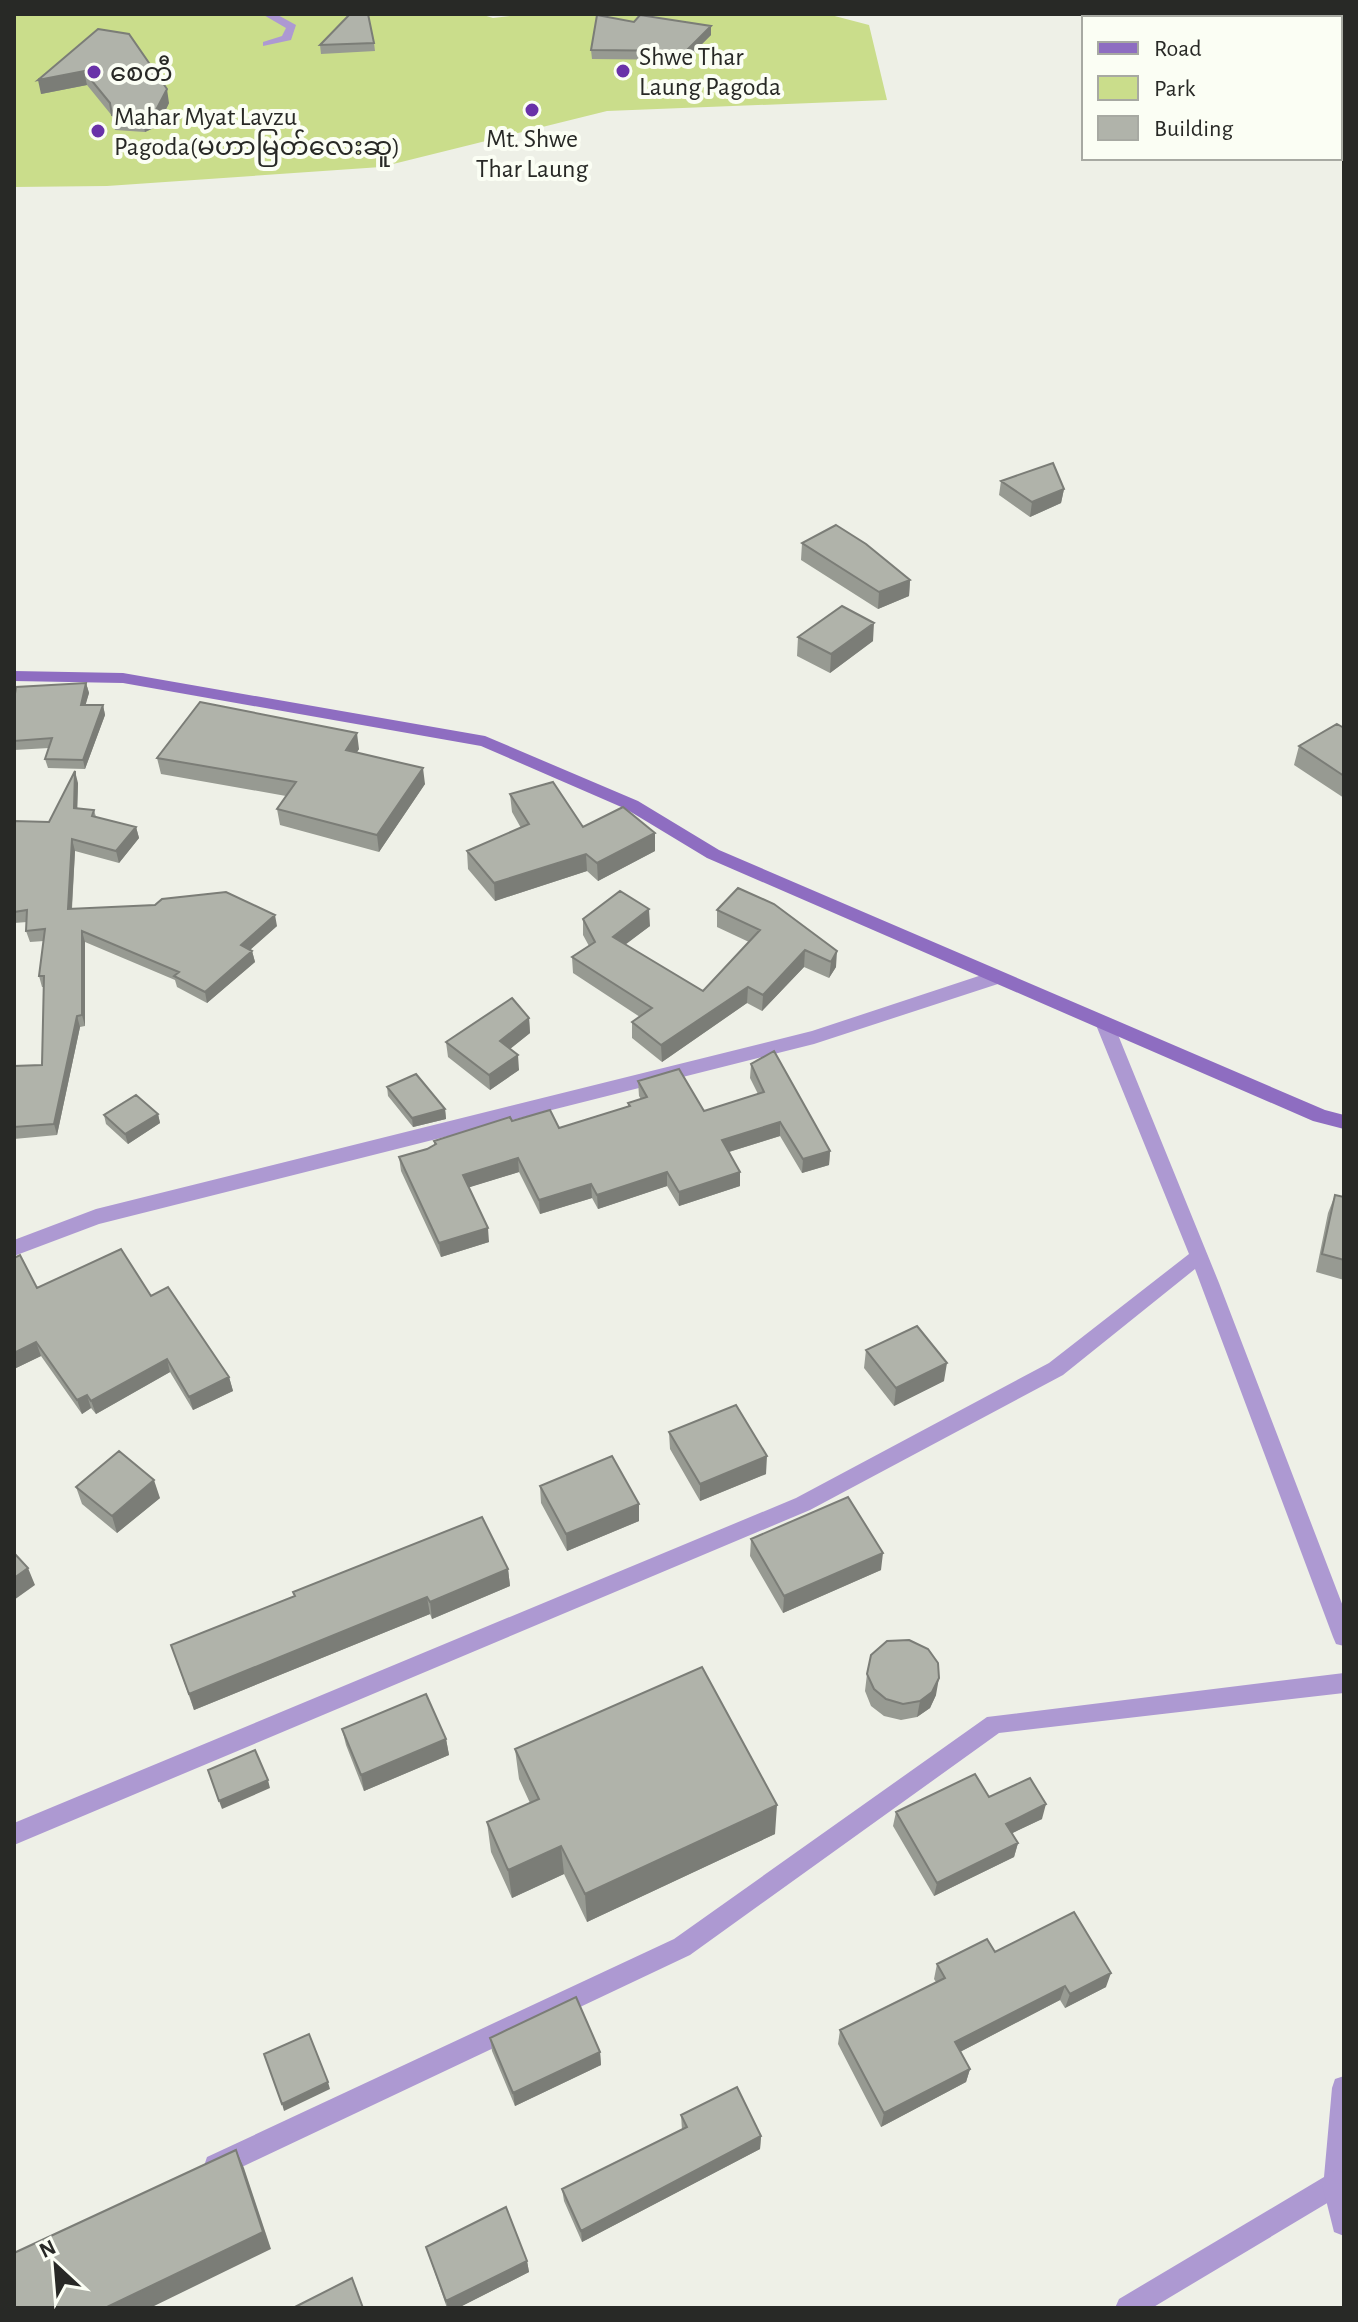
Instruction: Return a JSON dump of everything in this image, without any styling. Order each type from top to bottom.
[{"type":"main road","points":[[14,676],[123,678],[485,741],[632,805],[713,854],[1105,1025],[1320,1116],[1344,1122]]},
{"type":"street","points":[[267,44],[287,38],[292,27],[268,14]]},
{"type":"street","points":[[14,1248],[96,1217],[814,1037],[997,977]]},
{"type":"street","points":[[1340,2186],[1344,2222]]},
{"type":"lane","points":[[1105,1025],[1199,1256],[1344,1637]]},
{"type":"lane","points":[[14,1834],[803,1504],[1056,1369],[1199,1256]]},
{"type":"lane","points":[[199,2174],[682,1947],[995,1724],[1344,1683]]},
{"type":"lane","points":[[1128,2308],[1340,2186],[1344,2088]]},
{"type":"green space","points":[[14,14],[480,14],[493,18],[525,14],[827,14],[869,25],[887,100],[607,111],[381,167],[107,186],[14,187]]},
{"type":"building","points":[[350,14],[368,14],[374,43],[320,45]]},
{"type":"building","points":[[597,15],[634,22],[640,15],[711,26],[686,51],[591,50]]},
{"type":"building","points":[[98,29],[129,34],[167,89],[155,112],[142,118],[112,115],[110,103],[84,71],[38,80]]},
{"type":"building","points":[[1053,463],[1064,489],[1032,502],[1001,481]]},
{"type":"building","points":[[836,525],[866,544],[910,580],[879,592],[802,543]]},
{"type":"building","points":[[842,606],[874,623],[831,654],[798,637]]},
{"type":"building","points":[[86,683],[81,705],[103,705],[83,760],[45,759],[52,738],[14,741],[16,687]]},
{"type":"building","points":[[200,702],[357,733],[346,750],[423,768],[377,835],[277,809],[296,782],[157,758]]},
{"type":"building","points":[[1337,724],[1344,728],[1344,776],[1299,746]]},
{"type":"building","points":[[75,771],[74,808],[94,810],[92,816],[136,827],[116,851],[72,839],[68,909],[155,905],[162,899],[226,892],[275,915],[241,945],[252,951],[205,992],[174,976],[179,972],[82,931],[82,1015],[77,1016],[54,1124],[14,1127],[14,1066],[42,1065],[44,976],[39,976],[45,929],[26,931],[27,910],[14,912],[14,821],[49,822]]},
{"type":"building","points":[[553,782],[583,827],[623,807],[655,833],[597,863],[586,854],[494,883],[467,851],[529,824],[510,794]]},
{"type":"building","points":[[738,888],[774,904],[837,951],[831,962],[805,950],[763,995],[748,987],[661,1045],[632,1022],[652,1008],[572,957],[595,942],[583,919],[620,891],[649,909],[613,937],[703,991],[760,930],[717,910]]},
{"type":"building","points":[[512,998],[529,1018],[500,1041],[518,1055],[489,1075],[446,1042]]},
{"type":"building","points":[[774,1051],[830,1151],[803,1159],[780,1122],[722,1140],[740,1172],[679,1192],[667,1172],[597,1195],[591,1184],[539,1200],[518,1158],[463,1175],[488,1228],[439,1243],[399,1157],[427,1149],[436,1144],[434,1141],[510,1117],[512,1121],[550,1110],[559,1128],[630,1106],[628,1103],[647,1097],[638,1081],[679,1069],[704,1111],[764,1092],[751,1064]]},
{"type":"building","points":[[416,1074],[445,1109],[412,1118],[387,1087]]},
{"type":"building","points":[[136,1095],[158,1114],[125,1134],[104,1115]]},
{"type":"building","points":[[1335,1195],[1344,1197],[1344,1260],[1322,1254]]},
{"type":"building","points":[[121,1249],[151,1296],[168,1287],[229,1377],[189,1397],[167,1359],[91,1401],[87,1395],[77,1400],[36,1342],[14,1353],[14,1258],[20,1255],[37,1288]]},
{"type":"building","points":[[917,1326],[947,1363],[896,1388],[866,1350]]},
{"type":"building","points":[[736,1405],[767,1456],[700,1484],[669,1432]]},
{"type":"building","points":[[119,1451],[154,1480],[112,1516],[76,1487]]},
{"type":"building","points":[[612,1456],[639,1504],[566,1534],[540,1486]]},
{"type":"building","points":[[848,1497],[883,1553],[784,1596],[751,1539]]},
{"type":"building","points":[[482,1517],[508,1569],[430,1602],[427,1597],[189,1694],[171,1645],[295,1596],[293,1592]]},
{"type":"building","points":[[14,1553],[28,1568],[14,1578]]},
{"type":"building","points":[[909,1640],[928,1649],[938,1663],[939,1678],[932,1692],[920,1701],[903,1704],[886,1699],[874,1689],[867,1674],[871,1655],[887,1641]]},
{"type":"building","points":[[702,1667],[777,1805],[585,1894],[561,1846],[508,1870],[487,1822],[539,1799],[515,1749]]},
{"type":"building","points":[[426,1694],[446,1739],[361,1775],[342,1729]]},
{"type":"building","points":[[255,1750],[268,1780],[219,1801],[208,1770]]},
{"type":"building","points":[[975,1774],[989,1797],[1030,1778],[1046,1804],[1006,1824],[1018,1843],[937,1883],[896,1812]]},
{"type":"building","points":[[1074,1912],[1111,1973],[1070,1994],[1065,1986],[955,2042],[970,2069],[884,2113],[840,2030],[945,1978],[937,1964],[987,1939],[995,1952]]},
{"type":"building","points":[[576,1997],[600,2052],[513,2093],[490,2038]]},
{"type":"building","points":[[309,2034],[328,2082],[282,2104],[264,2054]]},
{"type":"building","points":[[737,2087],[761,2136],[581,2231],[562,2189],[687,2127],[681,2115]]},
{"type":"building","points":[[236,2150],[263,2232],[105,2308],[14,2308],[14,2253]]},
{"type":"building","points":[[506,2207],[527,2261],[446,2301],[426,2247]]},
{"type":"building","points":[[352,2278],[363,2308],[293,2308]]},
{"type":"place","name":"Shwe Thar Laung Pagoda","points":[[623,71]]},
{"type":"place","name":"စေတီ","points":[[94,72]]},
{"type":"place","name":"Mt. Shwe Thar Laung","points":[[532,110]]},
{"type":"place","name":"Mahar Myat Layzu Pagoda(မဟာမြတ်လေးဆူ)","points":[[98,131]]}]
